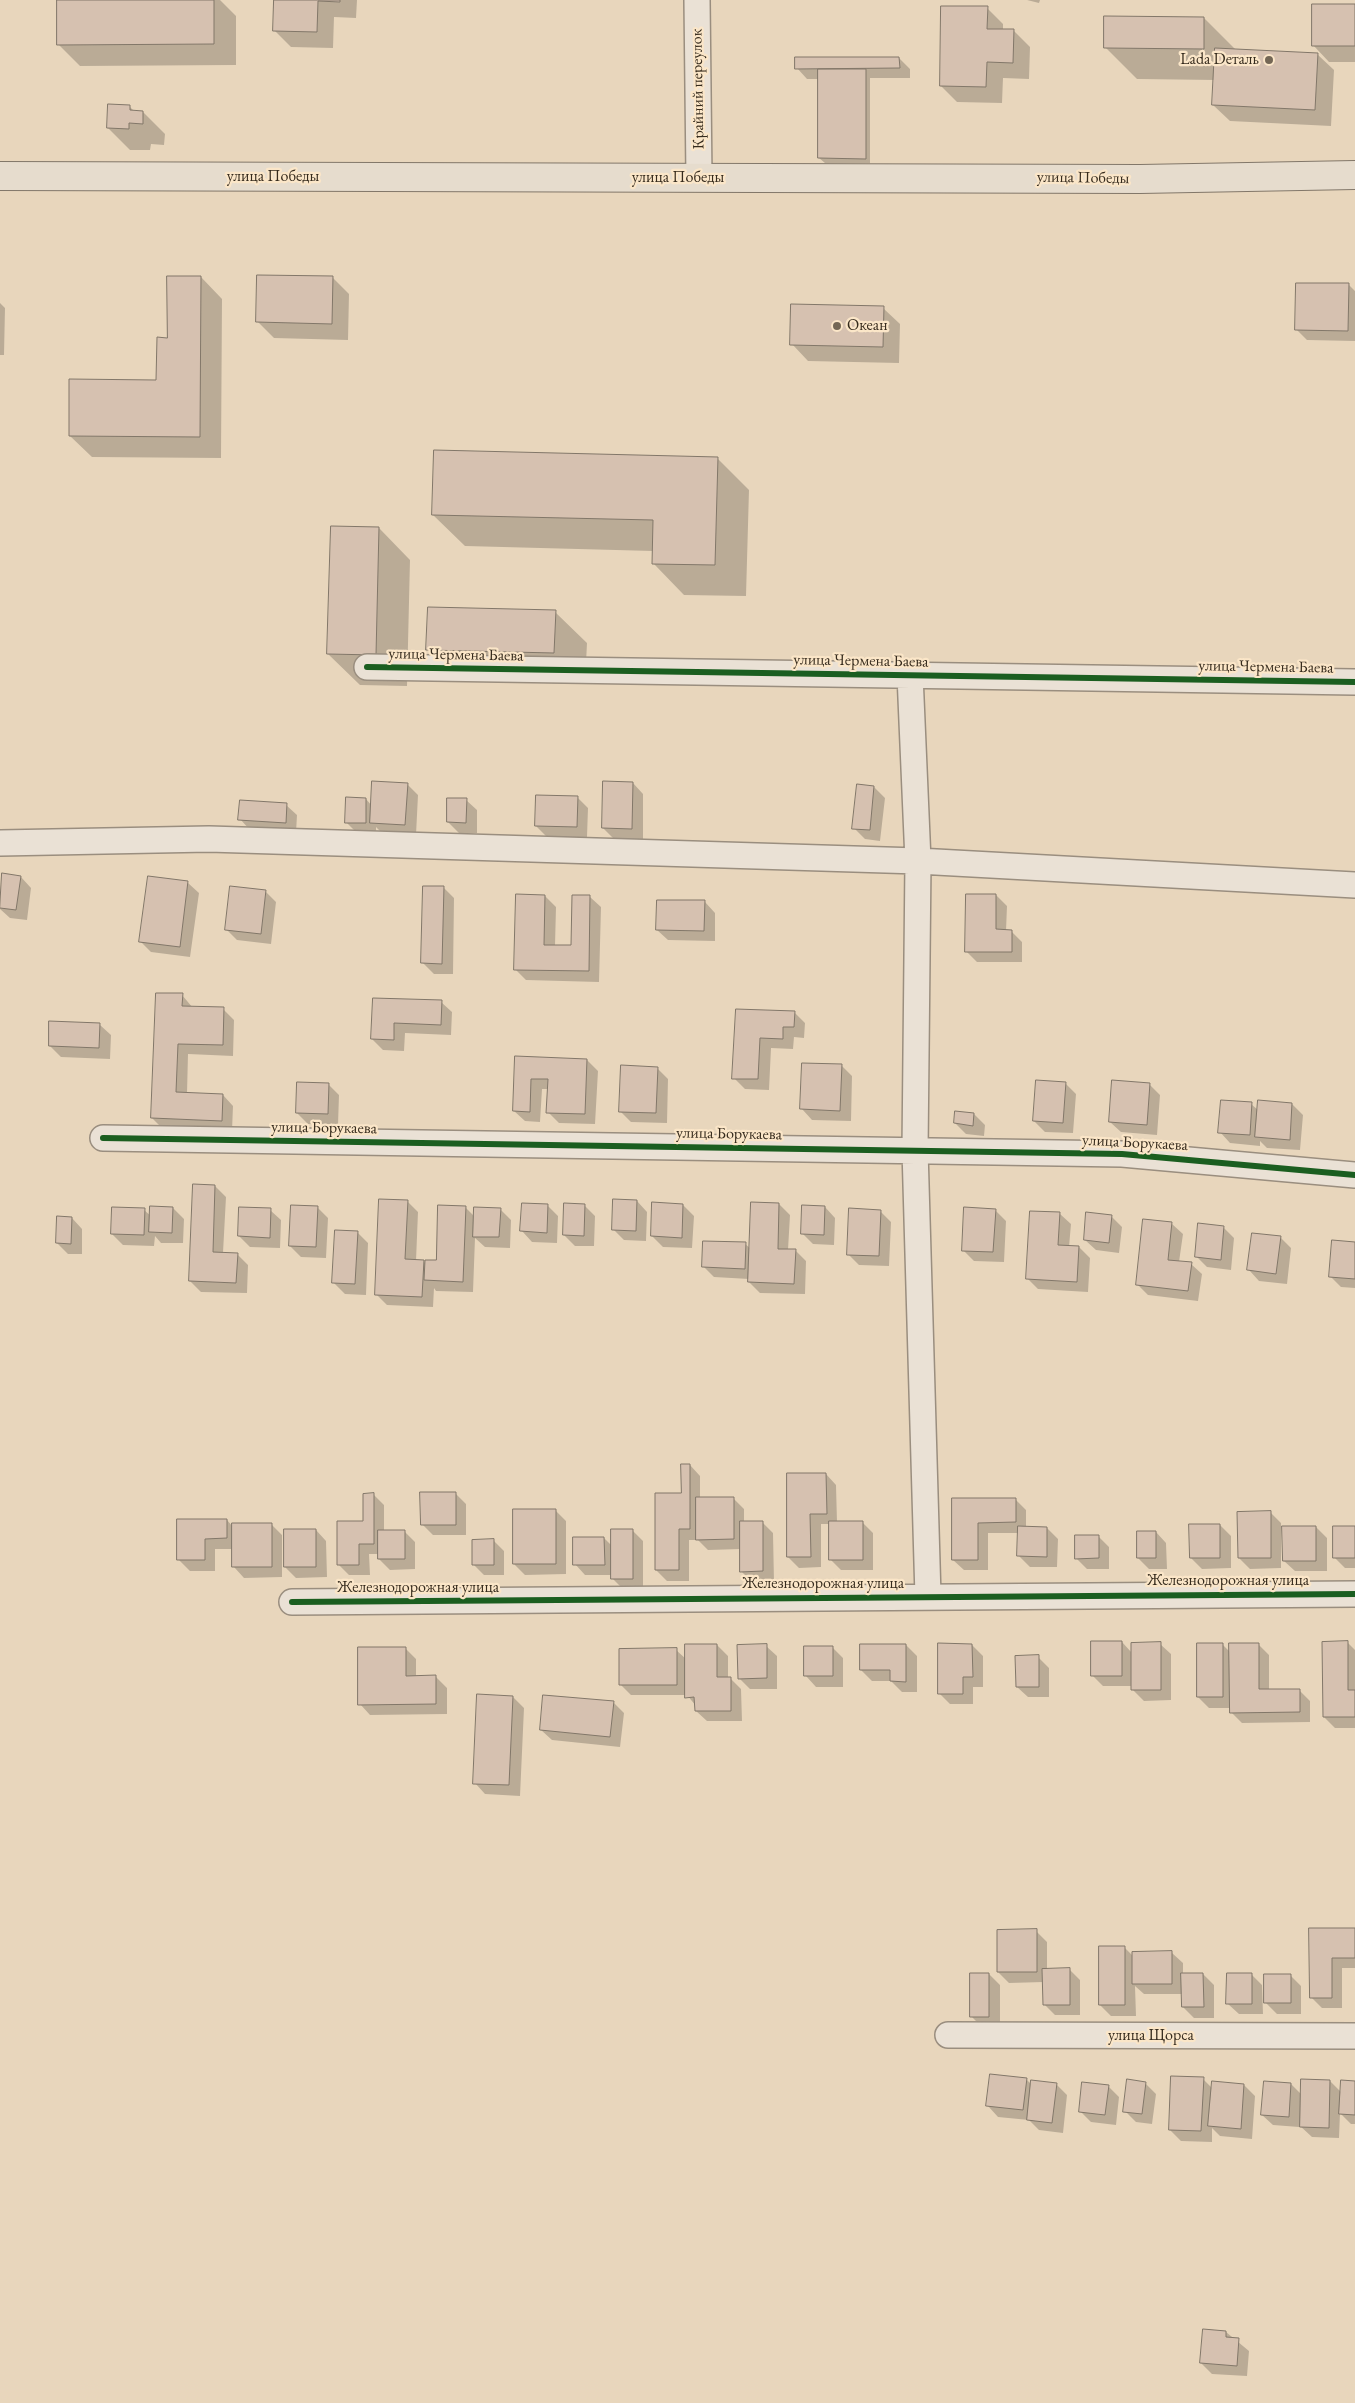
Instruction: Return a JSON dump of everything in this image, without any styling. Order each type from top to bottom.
[{"type":"main road","name":"улица Победы","points":[[0,176],[1140,179],[1355,175]]},
{"type":"street","name":"Крайний переулок","points":[[697,0],[699,178]]},
{"type":"street","name":"улица Чермена Баева","points":[[367,667],[1355,682]]},
{"type":"street","points":[[910,675],[918,861],[915,1150],[928,1597]]},
{"type":"street","points":[[0,842],[209,839],[918,861],[1355,885]]},
{"type":"street","name":"улица Борукаева","points":[[102,1138],[1122,1154],[1355,1175]]},
{"type":"street","name":"Железнодорожная улица","points":[[292,1602],[1355,1594]]},
{"type":"street","name":"улица Щорса","points":[[948,2035],[1355,2036]]},
{"type":"building","points":[[57,0],[214,0],[214,44],[57,45]]},
{"type":"building","points":[[274,0],[340,0],[340,2],[318,1],[317,32],[273,31]]},
{"type":"building","points":[[1312,4],[1355,4],[1355,46],[1312,46]]},
{"type":"building","points":[[941,6],[988,6],[987,29],[1014,29],[1013,63],[987,62],[986,87],[940,86]]},
{"type":"building","points":[[1104,16],[1204,17],[1204,49],[1104,48]]},
{"type":"building","points":[[1215,48],[1318,53],[1315,110],[1212,105]]},
{"type":"building","points":[[795,57],[899,57],[900,68],[795,69]]},
{"type":"building","points":[[818,69],[866,69],[866,159],[818,158]]},
{"type":"building","points":[[108,104],[130,105],[130,110],[143,111],[143,124],[129,123],[129,129],[107,128]]},
{"type":"building","points":[[257,275],[333,276],[332,324],[256,322]]},
{"type":"building","points":[[167,276],[201,276],[200,437],[69,436],[69,379],[156,380],[157,337],[167,338]]},
{"type":"building","points":[[1296,283],[1349,283],[1348,331],[1295,330]]},
{"type":"building","name":"Океан","points":[[791,304],[884,306],[883,347],[790,345]]},
{"type":"building","points":[[434,450],[718,457],[715,565],[652,564],[653,520],[432,515]]},
{"type":"building","points":[[331,526],[379,527],[376,655],[327,654]]},
{"type":"building","points":[[428,607],[556,610],[554,653],[426,650]]},
{"type":"building","points":[[372,781],[408,783],[405,825],[370,823]]},
{"type":"building","points":[[603,781],[633,782],[632,829],[602,828]]},
{"type":"building","points":[[857,784],[874,786],[870,830],[852,829]]},
{"type":"building","points":[[536,795],[578,796],[577,827],[535,826]]},
{"type":"building","points":[[346,797],[366,798],[366,823],[345,823]]},
{"type":"building","points":[[447,798],[467,798],[466,823],[447,822]]},
{"type":"building","points":[[240,800],[287,803],[286,823],[238,820]]},
{"type":"building","points":[[2,873],[21,876],[16,910],[0,908]]},
{"type":"building","points":[[148,876],[188,881],[180,947],[139,942]]},
{"type":"building","points":[[230,886],[266,890],[261,934],[225,930]]},
{"type":"building","points":[[423,886],[444,886],[442,964],[421,963]]},
{"type":"building","points":[[516,894],[545,895],[544,945],[571,945],[572,895],[590,895],[589,971],[514,970]]},
{"type":"building","points":[[966,894],[996,894],[996,929],[1012,930],[1012,952],[965,952]]},
{"type":"building","points":[[657,900],[705,900],[704,931],[656,930]]},
{"type":"building","points":[[156,993],[183,993],[182,1006],[224,1007],[223,1045],[178,1044],[176,1092],[223,1094],[222,1121],[151,1118]]},
{"type":"building","points":[[373,998],[442,1000],[441,1025],[394,1023],[394,1040],[371,1039]]},
{"type":"building","points":[[736,1009],[795,1011],[794,1027],[783,1027],[783,1039],[760,1038],[758,1079],[732,1079]]},
{"type":"building","points":[[49,1021],[100,1023],[99,1048],[49,1046]]},
{"type":"building","points":[[515,1056],[587,1059],[585,1114],[546,1113],[548,1079],[531,1079],[530,1112],[513,1111]]},
{"type":"building","points":[[802,1063],[842,1064],[840,1111],[800,1109]]},
{"type":"building","points":[[621,1065],[658,1067],[656,1113],[619,1112]]},
{"type":"building","points":[[1036,1080],[1066,1082],[1063,1123],[1033,1121]]},
{"type":"building","points":[[1112,1080],[1150,1083],[1147,1125],[1109,1122]]},
{"type":"building","points":[[297,1082],[329,1083],[328,1114],[296,1113]]},
{"type":"building","points":[[1221,1100],[1252,1102],[1250,1135],[1218,1133]]},
{"type":"building","points":[[1258,1100],[1292,1103],[1290,1140],[1255,1137]]},
{"type":"building","points":[[955,1111],[974,1113],[973,1126],[954,1123]]},
{"type":"building","points":[[193,1184],[215,1185],[213,1252],[238,1253],[236,1283],[189,1281]]},
{"type":"building","points":[[379,1199],[408,1200],[405,1259],[424,1260],[422,1297],[375,1295]]},
{"type":"building","points":[[613,1199],[637,1200],[636,1231],[612,1230]]},
{"type":"building","points":[[652,1202],[683,1204],[682,1238],[651,1236]]},
{"type":"building","points":[[751,1202],[779,1203],[778,1249],[796,1249],[794,1284],[748,1282]]},
{"type":"building","points":[[522,1203],[548,1204],[547,1233],[520,1231]]},
{"type":"building","points":[[564,1203],[585,1204],[584,1236],[563,1235]]},
{"type":"building","points":[[291,1205],[318,1206],[316,1247],[289,1246]]},
{"type":"building","points":[[438,1205],[466,1206],[463,1282],[424,1280],[425,1260],[436,1260]]},
{"type":"building","points":[[802,1205],[825,1206],[824,1235],[801,1234]]},
{"type":"building","points":[[150,1206],[173,1207],[172,1233],[149,1232]]},
{"type":"building","points":[[112,1207],[145,1208],[144,1235],[111,1234]]},
{"type":"building","points":[[239,1207],[271,1208],[270,1238],[238,1236]]},
{"type":"building","points":[[474,1207],[501,1208],[499,1237],[473,1237]]},
{"type":"building","points":[[964,1207],[996,1209],[993,1252],[962,1251]]},
{"type":"building","points":[[849,1208],[881,1210],[879,1256],[847,1255]]},
{"type":"building","points":[[1030,1211],[1060,1212],[1058,1245],[1079,1246],[1077,1282],[1026,1279]]},
{"type":"building","points":[[1086,1212],[1112,1215],[1109,1243],[1084,1240]]},
{"type":"building","points":[[57,1216],[72,1217],[71,1244],[56,1243]]},
{"type":"building","points":[[1143,1219],[1172,1222],[1168,1260],[1192,1262],[1188,1291],[1136,1285]]},
{"type":"building","points":[[1198,1223],[1224,1226],[1221,1260],[1195,1257]]},
{"type":"building","points":[[335,1230],[358,1231],[355,1284],[332,1283]]},
{"type":"building","points":[[1252,1233],[1281,1236],[1276,1274],[1247,1270]]},
{"type":"building","points":[[1332,1240],[1355,1242],[1355,1279],[1329,1277]]},
{"type":"building","points":[[703,1241],[746,1242],[745,1269],[702,1267]]},
{"type":"building","points":[[681,1464],[690,1464],[690,1529],[679,1529],[679,1570],[655,1570],[655,1493],[681,1493]]},
{"type":"building","points":[[787,1473],[826,1473],[827,1514],[810,1514],[811,1557],[787,1557]]},
{"type":"building","points":[[420,1492],[456,1492],[456,1525],[421,1525]]},
{"type":"building","points":[[374,1493],[374,1544],[359,1544],[359,1565],[337,1565],[337,1521],[363,1521],[363,1494]]},
{"type":"building","points":[[696,1497],[734,1497],[734,1539],[696,1540]]},
{"type":"building","points":[[952,1498],[1016,1498],[1016,1522],[978,1523],[978,1560],[952,1560]]},
{"type":"building","points":[[513,1509],[556,1509],[556,1564],[513,1564]]},
{"type":"building","points":[[1271,1511],[1271,1558],[1238,1558],[1237,1512]]},
{"type":"building","points":[[177,1519],[227,1519],[227,1538],[205,1539],[205,1560],[177,1560]]},
{"type":"building","points":[[740,1521],[763,1521],[763,1571],[740,1572]]},
{"type":"building","points":[[829,1521],[863,1521],[863,1560],[829,1560]]},
{"type":"building","points":[[232,1523],[272,1523],[272,1567],[232,1567]]},
{"type":"building","points":[[1189,1524],[1220,1524],[1220,1558],[1190,1558]]},
{"type":"building","points":[[1018,1526],[1047,1527],[1047,1557],[1017,1556]]},
{"type":"building","points":[[1282,1526],[1316,1526],[1316,1561],[1283,1561]]},
{"type":"building","points":[[1333,1526],[1355,1526],[1355,1558],[1333,1558]]},
{"type":"building","points":[[284,1529],[316,1529],[316,1567],[284,1567]]},
{"type":"building","points":[[611,1529],[633,1529],[633,1579],[611,1579]]},
{"type":"building","points":[[378,1530],[405,1530],[405,1559],[378,1559]]},
{"type":"building","points":[[1137,1531],[1156,1531],[1156,1558],[1137,1558]]},
{"type":"building","points":[[1075,1535],[1099,1535],[1099,1558],[1075,1559]]},
{"type":"building","points":[[573,1537],[604,1537],[605,1565],[573,1565]]},
{"type":"building","points":[[494,1539],[494,1565],[472,1565],[472,1540]]},
{"type":"building","points":[[1091,1641],[1122,1641],[1122,1676],[1091,1676]]},
{"type":"building","points":[[1348,1641],[1348,1690],[1355,1690],[1355,1717],[1323,1717],[1322,1642]]},
{"type":"building","points":[[1161,1642],[1161,1690],[1131,1690],[1131,1643]]},
{"type":"building","points":[[938,1643],[972,1644],[973,1677],[963,1677],[963,1694],[938,1694]]},
{"type":"building","points":[[1197,1643],[1223,1643],[1223,1697],[1197,1697]]},
{"type":"building","points":[[1229,1643],[1259,1643],[1259,1689],[1300,1689],[1300,1712],[1230,1713]]},
{"type":"building","points":[[685,1644],[717,1644],[717,1677],[731,1677],[731,1711],[695,1711],[694,1697],[685,1698]]},
{"type":"building","points":[[767,1644],[767,1678],[738,1679],[737,1645]]},
{"type":"building","points":[[860,1644],[906,1644],[906,1682],[890,1681],[890,1670],[860,1670]]},
{"type":"building","points":[[804,1646],[833,1646],[833,1676],[804,1676]]},
{"type":"building","points":[[358,1647],[406,1647],[406,1676],[436,1675],[436,1704],[358,1705]]},
{"type":"building","points":[[677,1648],[677,1685],[619,1685],[619,1649]]},
{"type":"building","points":[[1039,1655],[1039,1687],[1016,1687],[1015,1656]]},
{"type":"building","points":[[477,1694],[513,1696],[509,1785],[473,1784]]},
{"type":"building","points":[[543,1695],[614,1701],[610,1737],[540,1730]]},
{"type":"building","points":[[1309,1928],[1355,1928],[1355,1958],[1332,1958],[1332,1998],[1310,1998]]},
{"type":"building","points":[[1037,1929],[1037,1972],[997,1972],[997,1930]]},
{"type":"building","points":[[1099,1946],[1125,1946],[1125,2005],[1099,2005]]},
{"type":"building","points":[[1172,1951],[1172,1984],[1132,1984],[1132,1952]]},
{"type":"building","points":[[1070,1968],[1070,2005],[1043,2005],[1042,1969]]},
{"type":"building","points":[[970,1973],[989,1973],[989,2017],[970,2017]]},
{"type":"building","points":[[1181,1973],[1203,1973],[1204,2007],[1182,2007]]},
{"type":"building","points":[[1227,1973],[1252,1973],[1252,2004],[1226,2004]]},
{"type":"building","points":[[1264,1974],[1291,1974],[1291,2003],[1264,2003]]},
{"type":"building","points":[[990,2074],[1027,2078],[1023,2110],[986,2106]]},
{"type":"building","points":[[1171,2076],[1204,2077],[1201,2131],[1169,2130]]},
{"type":"building","points":[[1127,2079],[1146,2082],[1142,2114],[1123,2112]]},
{"type":"building","points":[[1301,2079],[1330,2080],[1329,2128],[1300,2127]]},
{"type":"building","points":[[1031,2080],[1057,2083],[1052,2123],[1027,2120]]},
{"type":"building","points":[[1341,2080],[1355,2081],[1355,2115],[1339,2114]]},
{"type":"building","points":[[1212,2081],[1244,2084],[1241,2129],[1208,2126]]},
{"type":"building","points":[[1264,2081],[1291,2083],[1289,2117],[1261,2115]]},
{"type":"building","points":[[1082,2082],[1109,2085],[1105,2115],[1079,2112]]},
{"type":"building","points":[[1203,2329],[1226,2331],[1226,2337],[1239,2338],[1237,2366],[1200,2363]]},
{"type":"cycle path","points":[[367,667],[1355,682]]},
{"type":"cycle path","points":[[103,1138],[1122,1154],[1355,1175]]},
{"type":"cycle path","points":[[292,1602],[1355,1594]]},
{"type":"place","name":"Lada Dеталь","points":[[1269,60]]},
{"type":"place","name":"Океан","points":[[837,326]]}]
